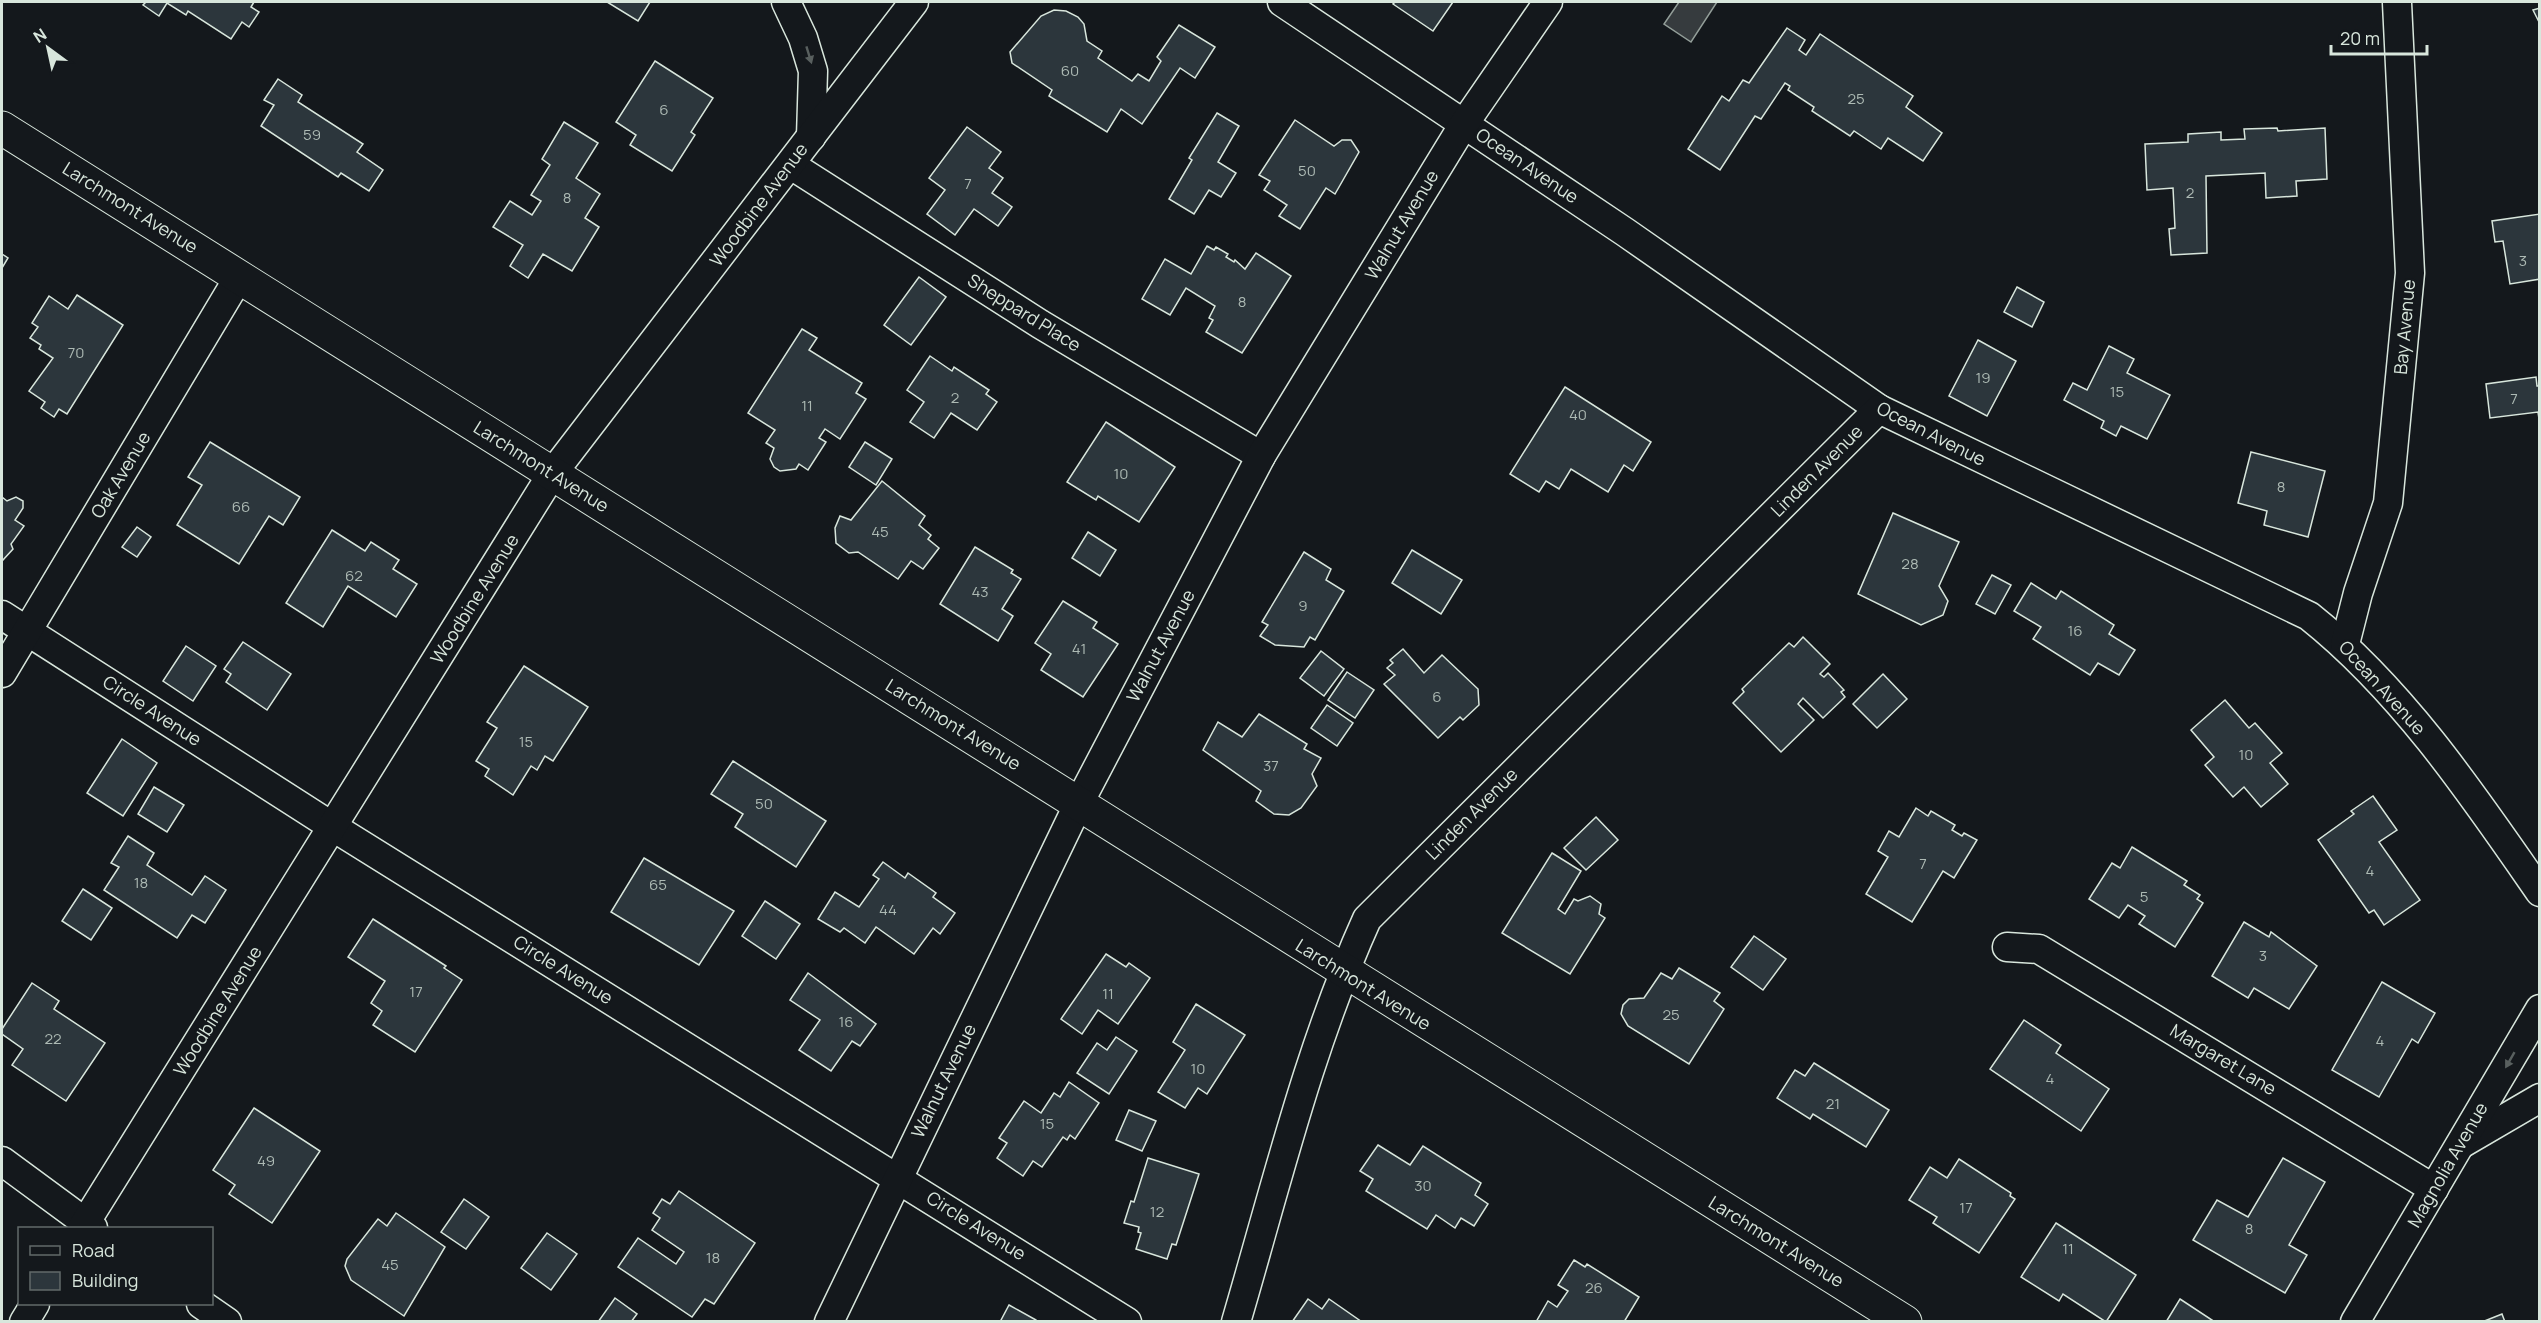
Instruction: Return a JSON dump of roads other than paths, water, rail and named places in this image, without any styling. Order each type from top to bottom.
[{"type":"street","points":[[786,2],[803,38],[813,70],[811,137]]},
{"type":"street","name":"Woodbine Avenue","points":[[87,1227],[552,474],[914,2]]},
{"type":"street","name":"Ocean Avenue","points":[[1282,2],[1625,232],[1879,409],[2310,616],[2345,644],[2463,780],[2540,892]]},
{"type":"street","name":"Walnut Avenue","points":[[829,1322],[897,1176],[1079,803],[1261,456],[1464,124],[1548,2]]},
{"type":"street","name":"Bay Avenue","points":[[2345,644],[2358,593],[2388,503],[2410,273],[2397,3]]},
{"type":"street","name":"Larchmont Avenue","points":[[2,128],[1079,803],[1342,973],[1905,1322]]},
{"type":"street","name":"Sheppard Place","points":[[790,165],[1040,324],[1261,456]]},
{"type":"street","name":"Oak Avenue","points":[[2,673],[239,277]]},
{"type":"street","name":"Linden Avenue","points":[[1236,1322],[1319,1039],[1342,973],[1367,919],[1879,409]]},
{"type":"street","name":"Circle Avenue","points":[[2,615],[333,827],[897,1176],[1127,1322]]},
{"type":"street","name":"Margaret Lane","points":[[2007,947],[2039,949],[2434,1189]]},
{"type":"street","name":"Magnolia Avenue","points":[[2355,1322],[2540,1009]]},
{"type":"street","points":[[2460,1145],[2540,1098]]},
{"type":"street","points":[[2,1161],[87,1227]]},
{"type":"street","points":[[24,1322],[34,1305]]},
{"type":"street","points":[[202,1305],[227,1322]]}]
